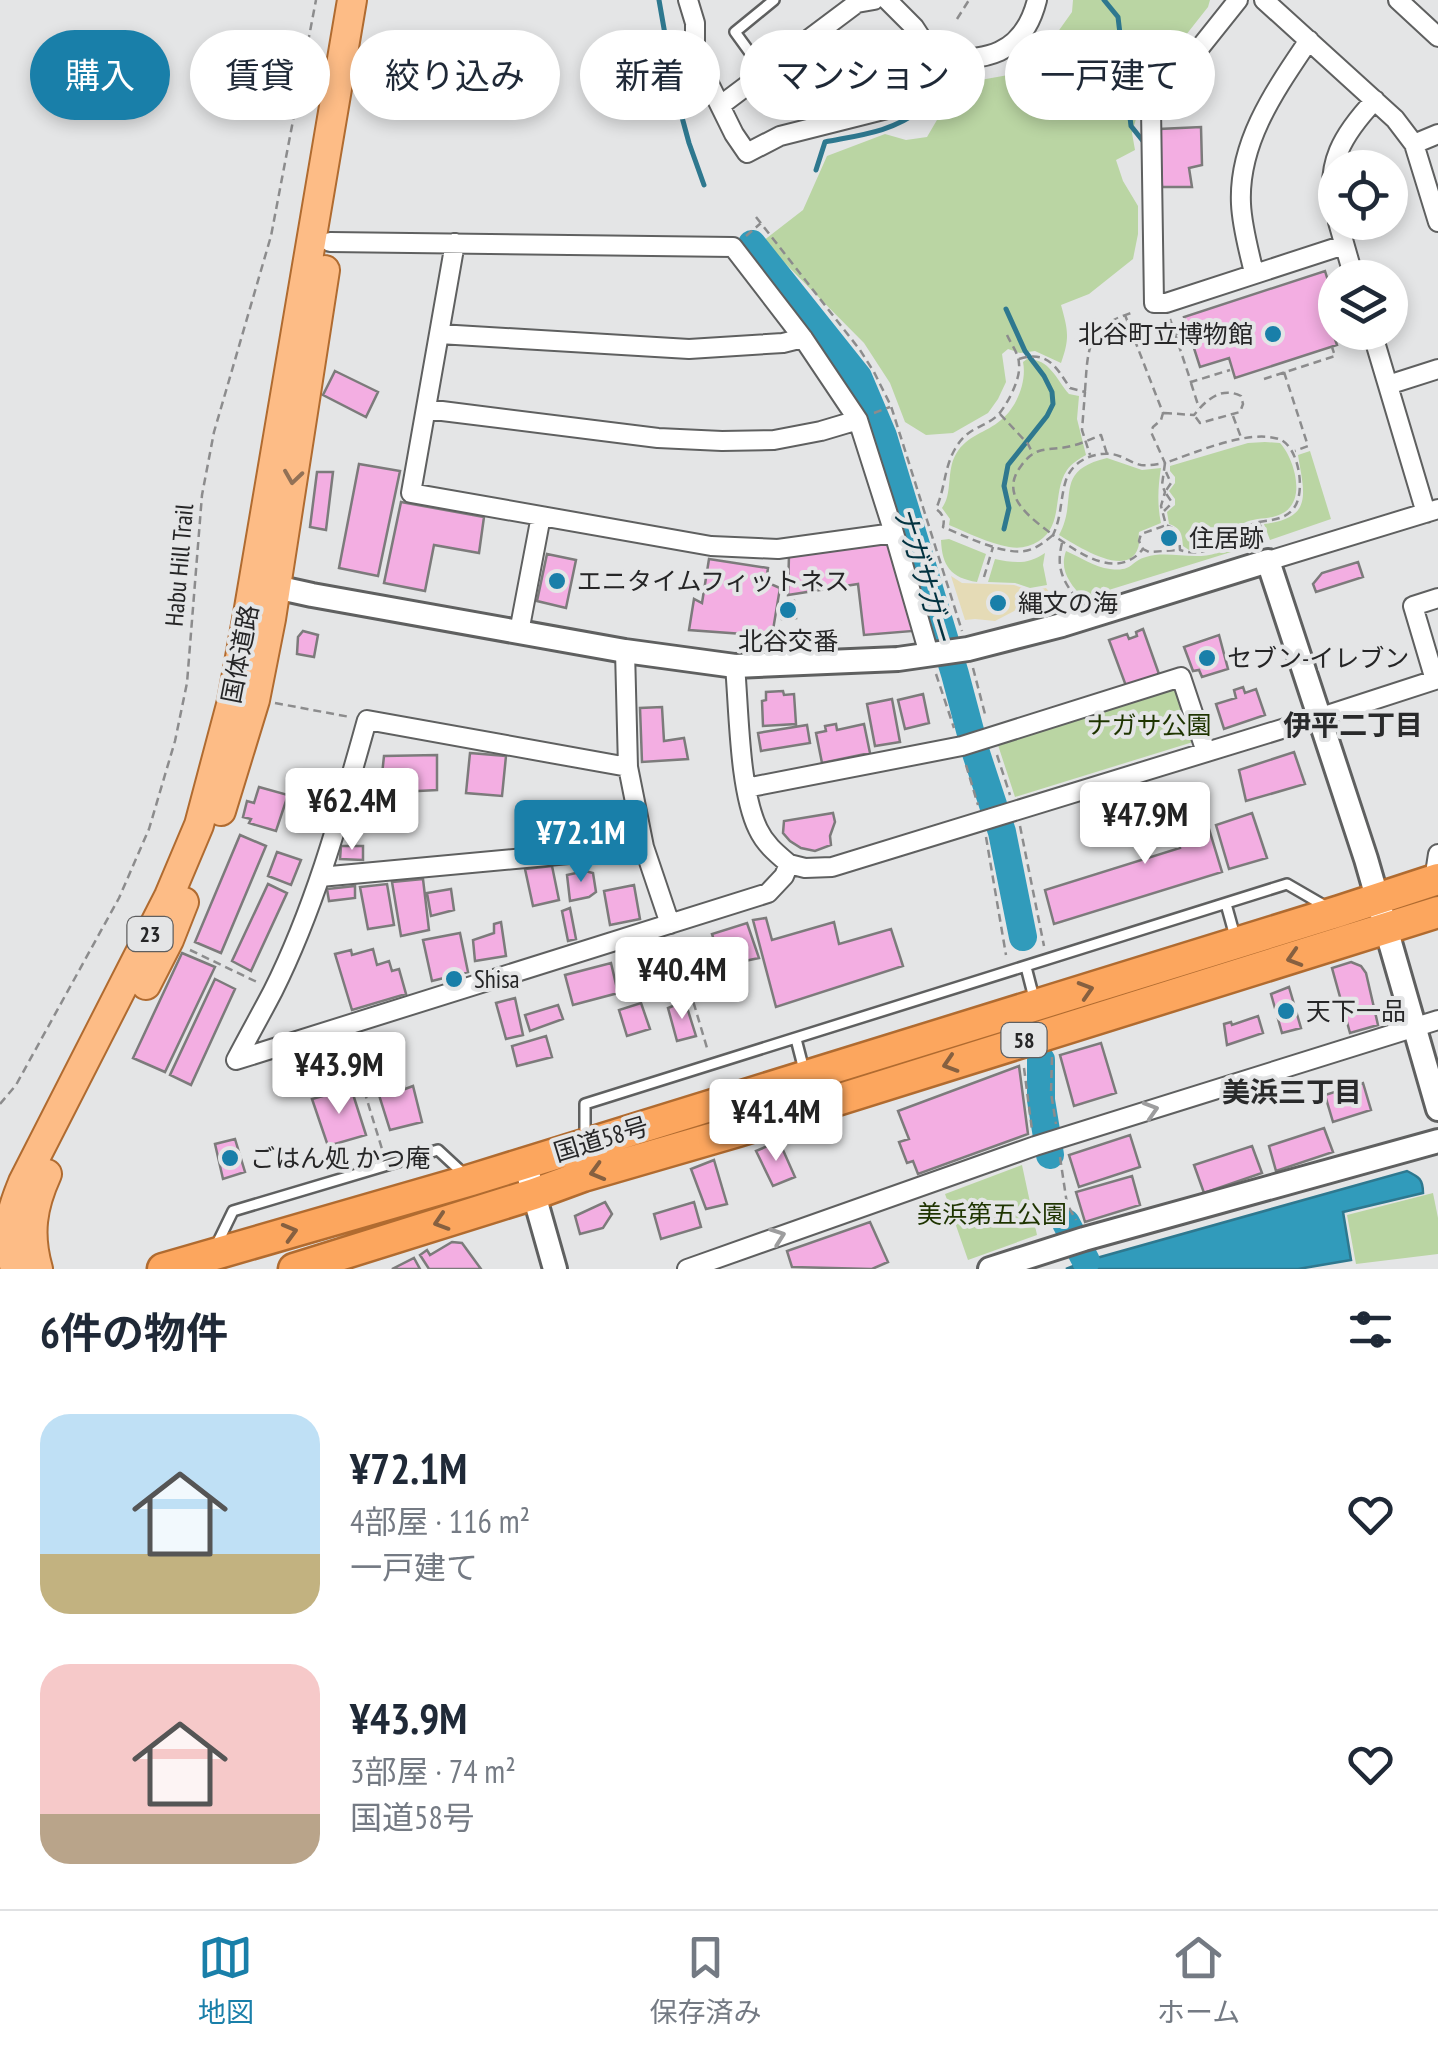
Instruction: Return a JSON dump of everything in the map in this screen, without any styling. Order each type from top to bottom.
[{"type":"highway","name":"国道58号","points":[[163,1269],[471,1180],[1237,943],[1377,898],[1436,871]]},
{"type":"highway","name":"国道58号","points":[[294,1269],[1438,912]]},
{"type":"main road","name":"国体道路","points":[[38,1269],[31,1234],[36,1199],[169,940],[217,823],[255,700],[265,584],[352,0]]},
{"type":"main road","name":"国体道路","points":[[15,1269],[8,1244],[9,1224],[23,1182],[170,896],[200,825],[265,584],[330,242],[366,0]]},
{"type":"main road","points":[[0,1218],[23,1182]]},
{"type":"street","points":[[688,0],[696,23],[694,54],[747,153],[780,136],[846,120]]},
{"type":"street","points":[[887,0],[917,30]]},
{"type":"street","points":[[985,56],[1005,50],[1023,32],[1037,0]]},
{"type":"street","points":[[1238,0],[1151,109],[1154,303],[1344,244]]},
{"type":"street","points":[[1264,0],[1395,119],[1414,144],[1438,222]]},
{"type":"street","points":[[1398,0],[1438,37]]},
{"type":"street","points":[[822,30],[862,1]]},
{"type":"street","points":[[1254,274],[1241,206],[1244,162],[1263,112],[1309,40]]},
{"type":"street","points":[[721,105],[740,90]]},
{"type":"street","points":[[1340,150],[1353,124],[1375,100]]},
{"type":"street","points":[[1414,144],[1438,134]]},
{"type":"street","points":[[1343,240],[1349,260]]},
{"type":"street","points":[[330,242],[733,247],[803,338],[858,420],[930,654]]},
{"type":"street","points":[[454,243],[410,492],[711,546],[778,548],[894,534]]},
{"type":"street","points":[[440,334],[689,349],[783,343],[803,338]]},
{"type":"street","points":[[265,584],[626,651],[736,666],[898,659],[930,654],[965,641],[1062,625],[1267,553],[1432,511],[1377,350]]},
{"type":"street","points":[[1388,385],[1438,369]]},
{"type":"street","points":[[426,409],[658,438],[722,441],[774,440],[821,432],[858,420]]},
{"type":"street","points":[[519,632],[541,516]]},
{"type":"street","points":[[1267,553],[1377,898],[1438,1109]]},
{"type":"street","points":[[736,666],[746,788],[756,826],[769,848],[789,864],[832,867],[1436,680],[1414,606],[1438,598]]},
{"type":"street","points":[[626,651],[628,768],[644,848],[670,924]]},
{"type":"street","points":[[746,788],[961,746],[1181,677],[1206,752]]},
{"type":"street","points":[[628,768],[366,720],[320,877],[274,990],[236,1060],[768,894],[789,864]]},
{"type":"street","points":[[320,877],[644,848]]},
{"type":"street","points":[[686,1269],[1034,1146],[1438,1020]]},
{"type":"street","points":[[990,1269],[1438,1141]]},
{"type":"street","points":[[524,1163],[556,1269]]},
{"type":"lane","points":[[740,39],[735,32],[774,0]]},
{"type":"lane","points":[[585,1144],[585,1104],[1288,884],[1336,912]]},
{"type":"lane","points":[[1226,904],[1237,943]]},
{"type":"lane","points":[[1026,966],[1036,1005]]},
{"type":"lane","points":[[796,1039],[805,1075]]},
{"type":"path","name":"Habu Hill Trail","points":[[0,1104],[16,1085],[119,898],[149,828],[175,740],[187,684],[202,496],[214,432],[271,236],[316,0]]},
{"type":"path","points":[[957,19],[969,0]]},
{"type":"path","points":[[756,218],[860,350],[891,406],[965,641]]},
{"type":"path","points":[[733,247],[761,224]]},
{"type":"path","points":[[1166,302],[1200,408]]},
{"type":"path","points":[[1091,457],[1082,418],[1088,355],[1100,328],[1131,313]]},
{"type":"path","points":[[1125,315],[1162,413],[1162,420],[1151,432],[1171,483],[1161,506],[1166,525]]},
{"type":"path","points":[[1174,334],[1185,330]]},
{"type":"path","points":[[1007,335],[1021,358],[1018,374],[998,413],[964,435],[949,461],[943,495],[936,509],[944,521],[943,527],[993,546],[1020,552],[1030,550],[1053,535],[1062,510],[1066,478],[1074,467],[1091,457],[1107,454],[1145,466],[1252,437],[1284,441],[1293,451],[1301,487],[1292,512],[1240,529],[1218,547],[1190,553],[1149,552],[1143,549],[1141,534],[1166,525],[1179,535],[1180,550]]},
{"type":"path","points":[[1264,379],[1335,356],[1333,350]]},
{"type":"path","points":[[1021,358],[1033,355],[1051,363],[1070,388],[1085,392]]},
{"type":"path","points":[[1190,382],[1230,370]]},
{"type":"path","points":[[1284,372],[1308,446],[1293,451]]},
{"type":"path","points":[[1162,413],[1194,415],[1200,423],[1240,412],[1244,404],[1234,392],[1212,396],[1194,415]]},
{"type":"path","points":[[998,413],[1033,454]]},
{"type":"path","points":[[1232,414],[1242,440]]},
{"type":"path","points":[[1107,454],[1101,436],[1072,446],[1042,450],[1029,456],[1014,476],[1013,492],[1020,507],[1053,535],[1096,560],[1114,565],[1128,562],[1143,549]]},
{"type":"path","points":[[1163,512],[1171,501],[1162,485],[1166,472]]},
{"type":"path","points":[[1259,522],[1267,553]]},
{"type":"path","points":[[1063,542],[1058,558],[1060,572],[1080,604]]},
{"type":"path","points":[[984,577],[993,546]]},
{"type":"path","points":[[930,654],[984,821],[1006,955]]},
{"type":"path","points":[[268,702],[366,720]]},
{"type":"path","points":[[670,924],[708,1048]]},
{"type":"path","points":[[179,945],[274,990]]},
{"type":"path","points":[[344,1026],[382,1149]]},
{"type":"path","points":[[1020,1041],[1034,1146]]},
{"type":"green space","points":[[1073,0],[1210,0],[1190,30],[1059,30],[1072,12]]},
{"type":"green space","points":[[1005,76],[1005,120],[1136,120],[1132,133],[1135,150],[1116,160],[1138,206],[1138,234],[1133,259],[1089,294],[1061,305],[1067,334],[1061,363],[1035,351],[1020,353],[1008,349],[1002,354],[1006,382],[988,413],[953,433],[926,435],[905,422],[890,383],[864,343],[763,241],[803,210],[827,156],[885,134],[906,140],[927,137],[937,120],[985,120],[985,79]]},
{"type":"green space","points":[[1027,359],[1047,366],[1069,394],[1079,396],[1077,419],[1086,455],[1067,470],[1047,534],[1032,545],[1013,548],[949,525],[950,519],[942,508],[956,454],[966,442],[1007,415],[1022,385],[1023,362]]},
{"type":"green space","points":[[1248,443],[1280,443],[1290,458],[1296,489],[1290,507],[1279,515],[1244,523],[1209,546],[1189,550],[1183,546],[1180,532],[1169,524],[1167,512],[1175,505],[1169,491],[1175,483],[1170,466]]},
{"type":"green space","points":[[1310,451],[1331,519],[1270,540],[1264,524],[1280,521],[1298,510],[1303,492],[1298,455]]},
{"type":"green space","points":[[1107,458],[1142,470],[1161,468],[1161,523],[1139,532],[1138,548],[1124,561],[1100,557],[1059,535],[1073,479],[1079,470]]},
{"type":"green space","points":[[1257,528],[1260,543],[1083,598],[1065,571],[1066,551],[1098,566],[1124,569],[1154,555],[1217,553]]},
{"type":"green space","points":[[949,539],[986,554],[977,582],[954,574],[946,564],[941,540]]},
{"type":"green space","points":[[1045,553],[1047,585],[1030,588],[988,582],[995,559],[1021,562]]},
{"type":"green space","name":"ナガサ公園","points":[[1172,687],[1178,690],[1193,742],[1015,797],[997,742]]},
{"type":"green space","name":"美浜第五公園","points":[[1022,1165],[1037,1235],[968,1260],[945,1194]]},
{"type":"green space","points":[[1433,1193],[1438,1254],[1356,1264],[1347,1215]]},
{"type":"sand","name":"縄文の海","points":[[951,576],[962,583],[1014,585],[1032,591],[1046,588],[1054,598],[995,621],[965,620]]},
{"type":"water","points":[[1407,1171],[1420,1179],[1423,1193],[1343,1212],[1351,1260],[1298,1269],[1066,1269],[1086,1261]]},
{"type":"building","points":[[1201,127],[1202,165],[1189,168],[1192,187],[1162,187],[1159,129]]},
{"type":"building","points":[[1318,273],[1318,350],[1322,350],[1235,378],[1229,358],[1200,367],[1184,317]]},
{"type":"building","points":[[335,371],[378,392],[366,417],[323,395]]},
{"type":"building","points":[[359,464],[400,471],[378,576],[339,568]]},
{"type":"building","points":[[317,472],[333,472],[326,530],[310,527]]},
{"type":"building","points":[[401,502],[484,517],[479,553],[434,545],[425,591],[384,583]]},
{"type":"building","points":[[887,541],[913,631],[864,635],[858,584],[788,595],[789,554]]},
{"type":"building","name":"エニタイムフィットネス","points":[[547,554],[576,560],[566,608],[537,601]]},
{"type":"building","points":[[709,559],[768,568],[766,582],[780,588],[772,636],[689,630],[694,599],[702,603]]},
{"type":"building","points":[[1358,562],[1363,577],[1316,592],[1313,584],[1322,573]]},
{"type":"building","name":"北谷交番","points":[[794,601],[796,618],[782,619],[780,603]]},
{"type":"building","points":[[1143,629],[1159,674],[1126,686],[1109,640],[1127,634],[1129,639]]},
{"type":"building","points":[[303,631],[318,635],[314,657],[297,654],[298,637]]},
{"type":"building","name":"セブン-イレブン","points":[[1219,635],[1228,669],[1202,677],[1199,670],[1193,671],[1184,647]]},
{"type":"building","points":[[1243,687],[1245,693],[1256,689],[1265,715],[1224,729],[1216,704],[1236,698],[1234,690]]},
{"type":"building","points":[[783,691],[784,695],[794,694],[796,724],[763,726],[762,701],[766,700],[766,692]]},
{"type":"building","points":[[923,694],[929,723],[905,729],[898,700]]},
{"type":"building","points":[[892,699],[900,742],[875,746],[867,704]]},
{"type":"building","points":[[662,707],[664,741],[684,738],[688,759],[642,762],[640,708]]},
{"type":"building","points":[[836,724],[837,730],[864,724],[870,753],[822,763],[816,733]]},
{"type":"building","points":[[807,725],[810,743],[761,751],[758,733]]},
{"type":"building","points":[[1294,752],[1305,784],[1246,801],[1239,770]]},
{"type":"building","points":[[470,753],[506,756],[502,796],[466,793]]},
{"type":"building","points":[[437,755],[437,790],[380,793],[384,756]]},
{"type":"building","points":[[1196,786],[1222,872],[1054,924],[1045,890],[1180,848],[1167,796]]},
{"type":"building","points":[[259,787],[288,795],[276,831],[249,823],[251,819],[243,817],[247,801],[254,803]]},
{"type":"building","points":[[539,807],[557,808],[555,841],[543,839],[544,827],[537,826]]},
{"type":"building","points":[[833,813],[831,845],[815,851],[801,848],[783,833],[784,821]]},
{"type":"building","points":[[1252,813],[1267,858],[1229,869],[1216,825]]},
{"type":"building","points":[[240,835],[266,846],[221,953],[195,942]]},
{"type":"building","points":[[341,846],[363,846],[363,860],[340,859]]},
{"type":"building","points":[[277,852],[301,860],[291,885],[268,876]]},
{"type":"building","points":[[552,866],[559,900],[533,906],[525,869]]},
{"type":"building","points":[[593,873],[596,892],[570,901],[567,875]]},
{"type":"building","points":[[423,879],[429,930],[401,936],[392,882]]},
{"type":"building","points":[[268,884],[287,893],[251,971],[232,961]]},
{"type":"building","points":[[387,884],[394,925],[368,929],[360,887]]},
{"type":"building","points":[[634,885],[640,919],[610,925],[604,891]]},
{"type":"building","points":[[355,886],[355,898],[329,901],[327,889]]},
{"type":"building","points":[[451,889],[454,910],[431,916],[427,893]]},
{"type":"building","points":[[570,908],[576,939],[568,941],[562,911]]},
{"type":"building","points":[[766,918],[772,940],[834,922],[839,944],[891,929],[903,966],[776,1007],[753,920]]},
{"type":"building","points":[[501,922],[506,956],[475,961],[473,940],[494,933],[494,924]]},
{"type":"building","points":[[747,923],[759,958],[740,962],[737,950],[719,956],[712,934]]},
{"type":"building","points":[[460,933],[468,972],[432,981],[423,940]]},
{"type":"building","points":[[373,949],[377,965],[389,961],[392,971],[399,969],[406,994],[352,1010],[335,954],[351,950],[352,955]]},
{"type":"building","points":[[182,953],[215,967],[165,1072],[133,1058]]},
{"type":"building","points":[[1351,962],[1366,973],[1378,1025],[1350,1033],[1332,968]]},
{"type":"building","points":[[611,963],[618,993],[573,1005],[565,975]]},
{"type":"building","points":[[215,979],[235,989],[191,1085],[170,1075]]},
{"type":"building","name":"天下一品","points":[[1289,987],[1301,1028],[1282,1033],[1271,994]]},
{"type":"building","points":[[515,998],[523,1035],[506,1039],[496,1003]]},
{"type":"building","points":[[685,1001],[696,1036],[677,1041],[668,1008]]},
{"type":"building","points":[[641,1003],[650,1029],[627,1036],[619,1010]]},
{"type":"building","points":[[558,1005],[563,1019],[530,1031],[525,1015]]},
{"type":"building","points":[[1258,1016],[1263,1033],[1227,1045],[1224,1024]]},
{"type":"building","points":[[546,1036],[552,1057],[517,1066],[512,1046]]},
{"type":"building","points":[[1101,1043],[1116,1093],[1074,1106],[1060,1055]]},
{"type":"building","points":[[1019,1066],[1028,1134],[918,1174],[913,1161],[907,1163],[899,1142],[909,1139],[898,1111]]},
{"type":"building","points":[[400,1072],[405,1089],[413,1086],[422,1122],[390,1130],[374,1079]]},
{"type":"building","points":[[1363,1083],[1371,1110],[1333,1122],[1325,1095]]},
{"type":"building","points":[[351,1088],[366,1135],[328,1146],[312,1099]]},
{"type":"building","points":[[1324,1128],[1333,1152],[1276,1171],[1269,1146]]},
{"type":"building","points":[[1130,1135],[1140,1167],[1079,1187],[1069,1155]]},
{"type":"building","name":"ごはん処 かつ庵","points":[[235,1139],[245,1172],[223,1179],[215,1144]]},
{"type":"building","points":[[779,1141],[795,1177],[773,1186],[756,1151]]},
{"type":"building","points":[[1252,1146],[1262,1173],[1204,1193],[1194,1165]]},
{"type":"building","points":[[714,1160],[727,1204],[706,1209],[691,1169]]},
{"type":"building","points":[[1132,1176],[1140,1205],[1085,1222],[1076,1192]]},
{"type":"building","points":[[605,1202],[612,1214],[603,1228],[580,1234],[575,1216]]},
{"type":"building","points":[[694,1202],[701,1227],[661,1239],[654,1214]]},
{"type":"building","points":[[870,1222],[888,1262],[872,1269],[792,1267],[787,1251]]},
{"type":"building","points":[[452,1242],[462,1243],[481,1269],[429,1269],[420,1255],[427,1250],[430,1255]]},
{"type":"building","points":[[414,1258],[420,1269],[392,1269]]},
{"type":"waterway","name":"ナガサガー","points":[[659,0],[667,62],[704,185]]},
{"type":"waterway","points":[[1104,0],[1118,17],[1131,126],[1143,141]]},
{"type":"waterway","points":[[816,170],[825,142],[863,135],[903,120]]},
{"type":"waterway","name":"ナガサガー","points":[[752,244],[858,377],[883,436],[1002,832],[1023,937]]},
{"type":"waterway","points":[[1004,529],[1009,508],[1004,486],[1008,465],[1053,404],[1052,392],[1025,351],[1006,309]]},
{"type":"waterway","name":"ナガサガー","points":[[1041,1060],[1041,1100],[1050,1155]]},
{"type":"waterway","name":"ナガサガー","points":[[1066,1223],[1086,1261]]},
{"type":"place","name":"北谷町立博物館","points":[[1273,334]]},
{"type":"place","name":"住居跡","points":[[1169,538]]},
{"type":"place","name":"エニタイムフィットネス","points":[[557,581]]},
{"type":"place","name":"縄文の海","points":[[998,603]]},
{"type":"place","name":"北谷交番","points":[[788,610]]},
{"type":"place","name":"セブン-イレブン","points":[[1207,658]]},
{"type":"place","name":"Shisa","points":[[454,979]]},
{"type":"place","name":"天下一品","points":[[1286,1011]]},
{"type":"place","name":"ごはん処 かつ庵","points":[[230,1158]]},
{"type":"district","name":"伊平二丁目","points":[[1353,724]]},
{"type":"district","name":"美浜三丁目","points":[[1292,1091]]}]
